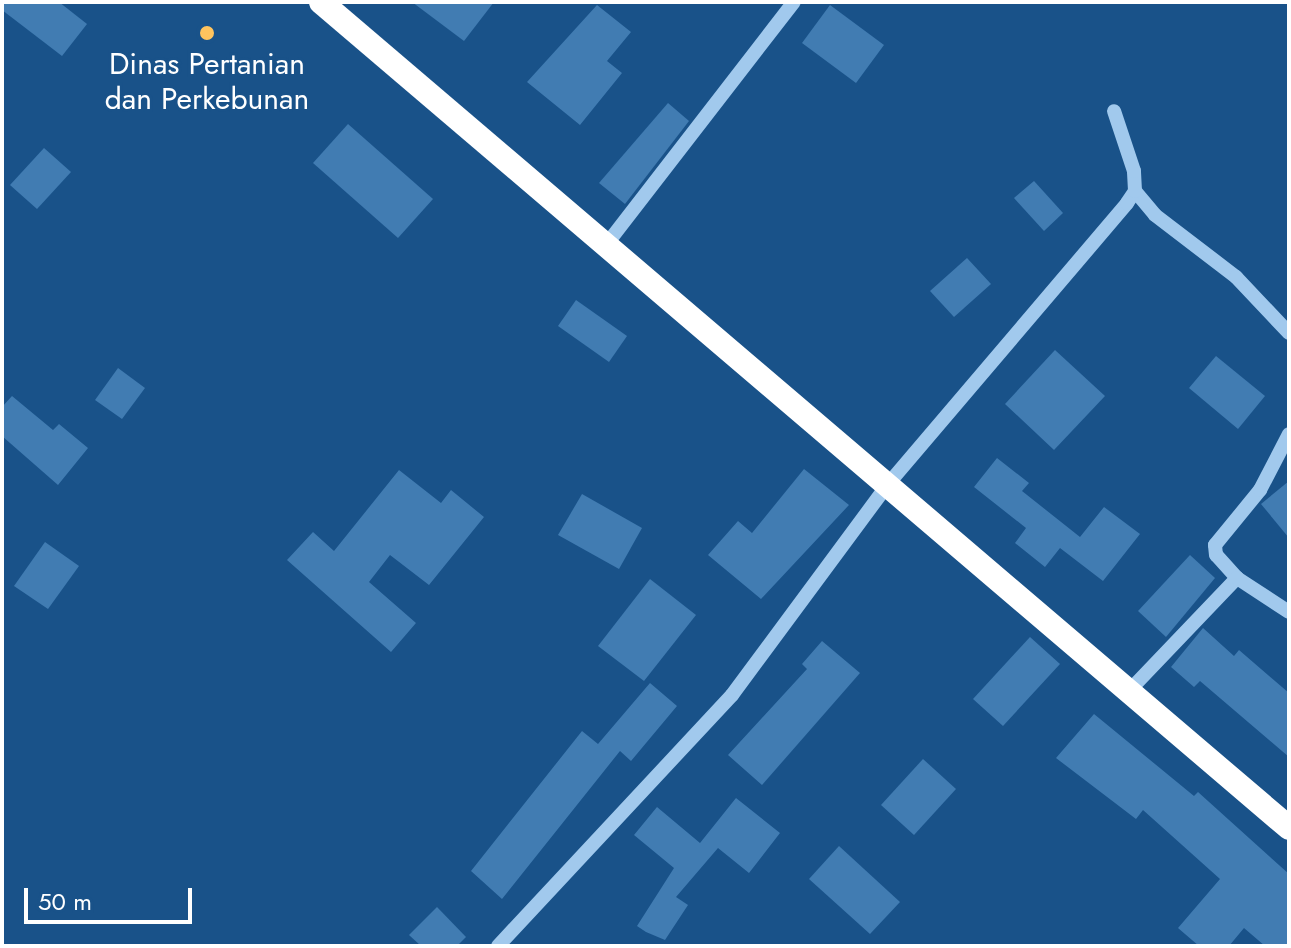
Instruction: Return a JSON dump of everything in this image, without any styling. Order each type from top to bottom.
[{"type":"highway","points":[[321,2],[889,483],[1289,828]]},
{"type":"street","points":[[606,245],[794,2]]},
{"type":"street","points":[[1114,111],[1134,171],[1135,191],[1148,209],[1236,277],[1289,333]]},
{"type":"street","points":[[498,946],[732,695],[889,483],[1038,314],[1135,191]]},
{"type":"street","points":[[1289,434],[1260,490],[1215,545],[1216,555],[1237,578],[1289,612]]},
{"type":"street","points":[[1128,692],[1237,578]]},
{"type":"building","points":[[2,2],[59,2],[87,24],[62,56],[2,10]]},
{"type":"building","points":[[412,2],[494,2],[464,41]]},
{"type":"building","points":[[597,5],[631,32],[607,61],[622,73],[580,125],[527,82]]},
{"type":"building","points":[[830,5],[884,45],[856,83],[802,43]]},
{"type":"building","points":[[668,103],[689,121],[625,204],[599,183]]},
{"type":"building","points":[[348,124],[433,199],[398,238],[313,163]]},
{"type":"building","points":[[44,148],[71,172],[37,209],[10,185]]},
{"type":"building","points":[[1034,181],[1063,213],[1044,231],[1014,198]]},
{"type":"building","points":[[967,258],[991,284],[954,317],[930,291]]},
{"type":"building","points":[[576,300],[627,336],[609,362],[558,326]]},
{"type":"building","points":[[1055,350],[1105,396],[1054,450],[1005,404]]},
{"type":"building","points":[[1216,356],[1265,396],[1238,429],[1189,388]]},
{"type":"building","points":[[118,368],[145,388],[122,419],[95,400]]},
{"type":"building","points":[[12,396],[53,430],[59,424],[88,448],[58,485],[2,436],[2,407]]},
{"type":"building","points":[[997,458],[1029,483],[1022,491],[1080,537],[1104,507],[1140,534],[1103,581],[1060,548],[1045,567],[1015,543],[1026,528],[974,487]]},
{"type":"building","points":[[804,469],[849,505],[761,599],[708,555],[738,521],[752,533]]},
{"type":"building","points":[[399,470],[441,503],[451,490],[484,517],[429,585],[390,555],[369,582],[416,623],[391,652],[287,560],[313,532],[334,551]]},
{"type":"building","points":[[1289,481],[1289,538],[1261,504]]},
{"type":"building","points":[[582,494],[642,528],[619,569],[558,535]]},
{"type":"building","points":[[45,542],[79,566],[48,609],[14,586]]},
{"type":"building","points":[[1190,555],[1215,578],[1166,637],[1138,611]]},
{"type":"building","points":[[650,579],[696,615],[644,681],[598,646]]},
{"type":"building","points":[[1203,628],[1234,656],[1239,650],[1289,693],[1289,757],[1200,681],[1194,687],[1171,667]]},
{"type":"building","points":[[1030,637],[1060,664],[1003,726],[973,699]]},
{"type":"building","points":[[822,641],[860,673],[762,785],[728,755],[807,669],[802,664]]},
{"type":"building","points":[[650,683],[677,706],[631,761],[620,751],[502,899],[471,871],[582,731],[598,744]]},
{"type":"building","points":[[1094,714],[1194,796],[1198,792],[1289,874],[1289,946],[1265,946],[1244,928],[1229,946],[1199,946],[1178,928],[1220,879],[1143,810],[1136,819],[1056,758]]},
{"type":"building","points":[[923,759],[956,789],[914,835],[881,805]]},
{"type":"building","points":[[736,798],[780,833],[749,873],[718,848],[676,897],[688,905],[665,940],[637,926],[674,868],[634,835],[657,807],[700,843]]},
{"type":"building","points":[[839,846],[900,902],[870,934],[809,879]]},
{"type":"building","points":[[437,907],[466,937],[457,946],[421,946],[409,935]]},
{"type":"place","name":"Dinas Pertanian dan Perkebunan","points":[[207,33]]}]
